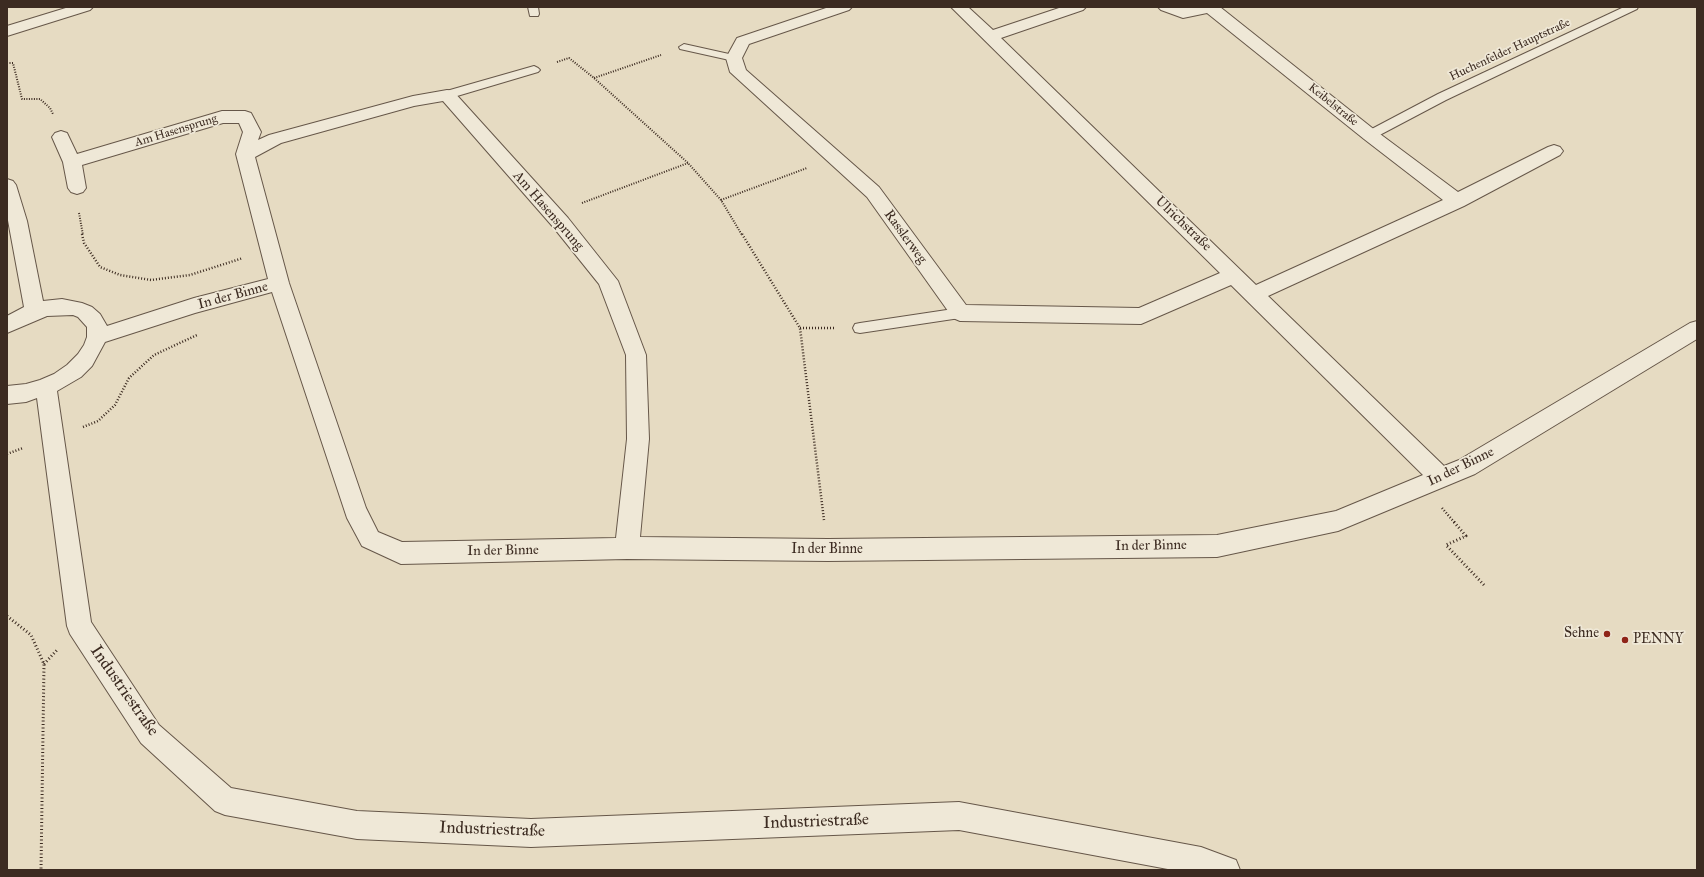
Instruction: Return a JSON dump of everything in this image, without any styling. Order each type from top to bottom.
[{"type":"street","points":[[7,31],[85,7]]},
{"type":"street","points":[[734,58],[743,41],[844,7]]},
{"type":"street","points":[[959,7],[990,36],[1078,7]]},
{"type":"street","name":"Keibelstraße","points":[[1166,7],[1183,13],[1211,7],[1370,135],[1457,201]]},
{"type":"street","name":"Ulrichstraße","points":[[990,36],[1254,294],[1431,482]]},
{"type":"street","name":"Rasslerweg","points":[[734,58],[738,72],[834,159],[873,192],[960,313]]},
{"type":"street","points":[[246,154],[276,139],[413,101],[447,95]]},
{"type":"street","name":"Am Hasensprung","points":[[447,95],[553,214],[608,281],[636,355],[638,439],[627,548]]},
{"type":"street","name":"Am Hasensprung","points":[[72,162],[222,117],[244,118],[252,132],[246,154],[279,283]]},
{"type":"street","points":[[62,137],[72,162],[77,188]]},
{"type":"street","points":[[1254,294],[1457,201],[1554,151]]},
{"type":"street","points":[[7,185],[18,221],[35,311]]},
{"type":"street","points":[[960,313],[1142,316],[1235,275]]},
{"type":"street","name":"In der Binne","points":[[97,337],[194,306],[279,283],[355,511],[370,539],[401,553],[627,548],[828,550],[1217,546],[1338,521],[1467,467],[1697,329]]},
{"type":"street","points":[[7,325],[35,311],[62,307],[75,308],[85,312],[93,319],[97,327],[97,337],[93,348],[85,360],[61,380],[46,387],[26,393],[7,395]]},
{"type":"street","name":"Industriestraße","points":[[46,387],[79,626],[150,734],[225,801],[357,825],[531,833],[960,816],[1201,861],[1226,870]]},
{"type":"lane","name":"Huchenfelder Hauptstraße","points":[[1370,135],[1442,97],[1633,7]]},
{"type":"lane","points":[[684,47],[734,58]]},
{"type":"lane","points":[[447,95],[534,70]]},
{"type":"lane","points":[[860,328],[960,313]]},
{"type":"path","points":[[594,78],[684,47]]},
{"type":"path","points":[[569,58],[594,78],[688,163],[720,200],[800,328],[828,550]]},
{"type":"path","points":[[7,63],[13,63],[22,99],[40,99],[50,108],[62,137]]},
{"type":"path","points":[[720,200],[834,159]]},
{"type":"path","points":[[553,214],[688,163]]},
{"type":"path","points":[[77,188],[84,243],[100,267],[120,275],[151,280],[190,275],[271,250]]},
{"type":"path","points":[[800,328],[860,328]]},
{"type":"path","points":[[7,454],[98,421],[115,405],[129,378],[154,355],[204,332]]},
{"type":"path","points":[[1431,482],[1466,536],[1446,546],[1485,586]]},
{"type":"path","points":[[7,616],[31,635],[44,664],[41,870]]},
{"type":"place","name":"Sehne","points":[[1607,634]]},
{"type":"place","name":"PENNY","points":[[1625,640]]}]
